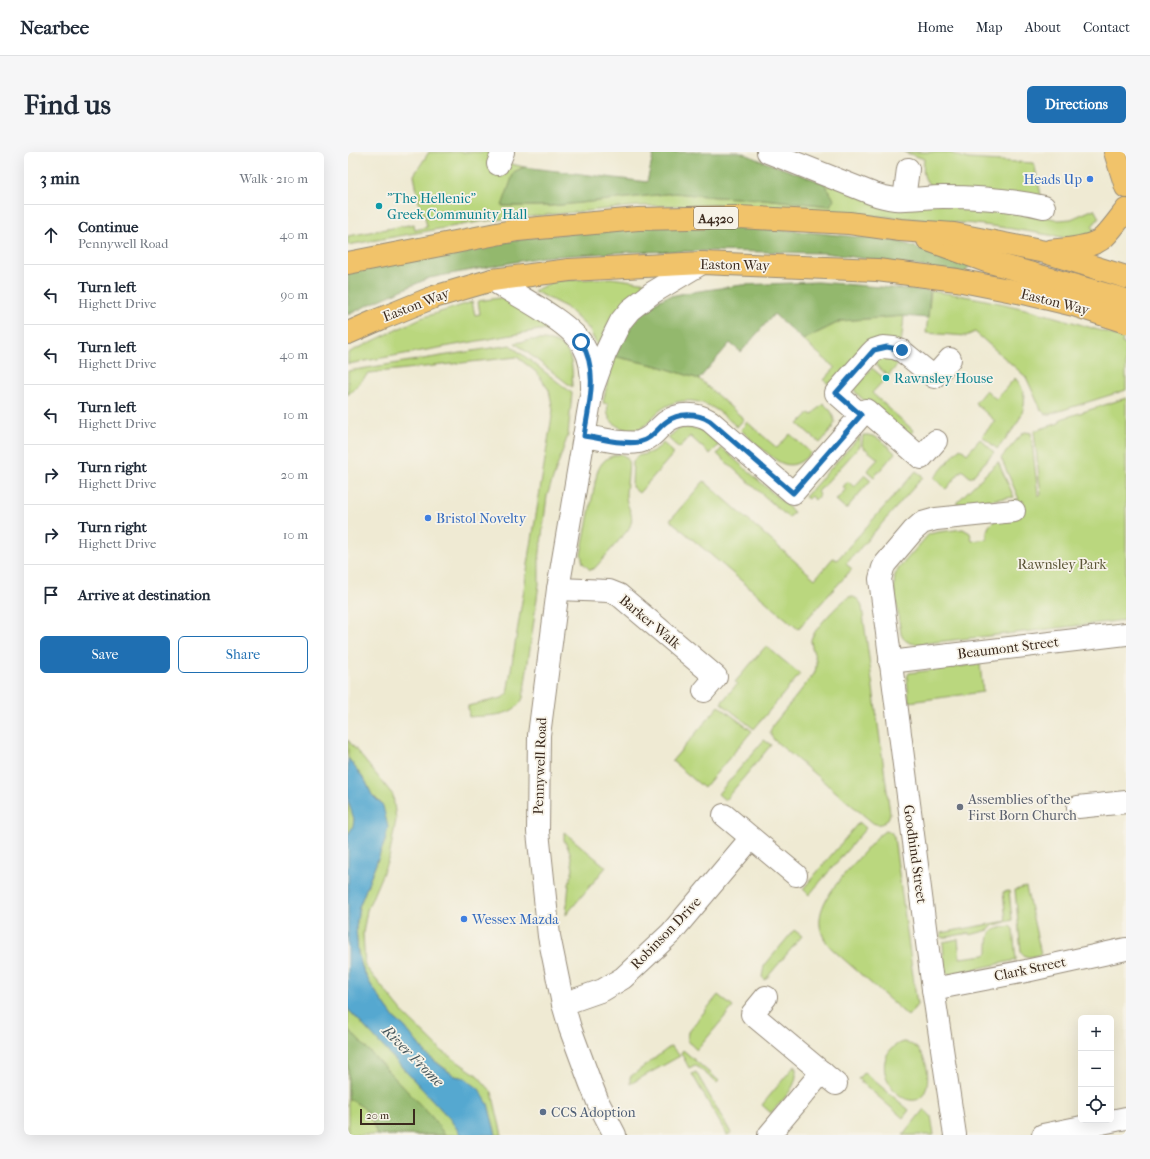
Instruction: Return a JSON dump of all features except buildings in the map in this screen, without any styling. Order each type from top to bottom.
[{"type":"main road","points":[[1115,152],[1126,187]]},
{"type":"main road","points":[[1045,252],[1080,247],[1096,242],[1103,238],[1126,210]]},
{"type":"main road","name":"A4320","points":[[348,263],[517,230],[638,219],[739,217],[849,223],[900,230],[954,234],[1045,252],[1126,277]]},
{"type":"main road","points":[[900,230],[986,261],[1126,300]]},
{"type":"main road","name":"Easton Way","points":[[348,333],[380,318],[434,297],[492,280],[569,270],[702,263],[877,270],[958,280],[1028,294],[1126,322]]},
{"type":"street","points":[[768,152],[871,194],[887,198],[904,199],[938,197],[993,199],[1020,202],[1044,207]]},
{"type":"street","points":[[904,199],[908,168]]},
{"type":"street","name":"Pennywell Road","points":[[615,1135],[598,1102],[578,1051],[563,1004],[546,921],[538,832],[539,735],[558,589],[592,390],[605,354],[621,322],[630,310],[652,292],[702,263]]},
{"type":"street","name":"Pennywell Road","points":[[492,280],[554,318],[577,336],[585,348],[591,368],[592,390]]},
{"type":"street","points":[[861,415],[836,393],[874,350],[887,347],[902,350],[934,377],[950,359]]},
{"type":"street","points":[[584,436],[627,442],[640,442],[651,437],[667,421],[673,418],[690,414],[702,417],[710,421],[793,493],[866,410],[921,458],[936,441]]},
{"type":"street","name":"Goodhind Street","points":[[955,1135],[933,989],[880,586],[881,574],[885,564],[913,531],[922,523],[936,519],[980,520],[1014,511]]},
{"type":"street","name":"Barker Walk","points":[[558,589],[609,591],[619,595],[716,677],[704,690]]},
{"type":"street","name":"Beaumont Street","points":[[890,662],[1126,634]]},
{"type":"street","points":[[1078,807],[1126,802]]},
{"type":"street","points":[[724,815],[796,875]]},
{"type":"street","name":"Robinson Drive","points":[[563,1004],[603,990],[623,978],[671,933],[751,838]]},
{"type":"street","name":"Clark Street","points":[[933,989],[1026,971],[1126,949]]},
{"type":"street","points":[[766,997],[752,1014],[829,1078],[769,1135]]},
{"type":"street","points":[[1043,1135],[1126,1118]]},
{"type":"green space","points":[[429,152],[497,152],[507,163],[524,167],[514,172],[503,206],[551,206],[675,193],[716,197],[763,199],[830,206],[824,183],[946,204],[1038,215],[1059,220],[1071,219],[1094,209],[1099,218],[1092,226],[1095,232],[1083,238],[1067,238],[976,224],[739,205],[639,206],[484,221],[348,245],[348,236],[414,224],[415,230],[427,227],[424,212],[421,213],[414,175]]},
{"type":"green space","points":[[654,152],[740,152],[824,183],[834,199],[830,206],[763,199],[716,197],[675,193],[551,206],[502,206],[514,172],[524,167],[647,182]]},
{"type":"green space","points":[[904,152],[947,152],[968,159],[1034,163],[1043,204],[932,187],[926,181],[923,171],[924,159]]},
{"type":"green space","points":[[658,224],[798,231],[897,241],[970,265],[965,273],[825,253],[710,251],[629,252],[542,257],[429,278],[348,315],[348,268],[541,236]]},
{"type":"green space","points":[[611,278],[648,283],[600,351],[589,329],[566,307],[534,291],[554,281]]},
{"type":"green space","points":[[817,282],[930,291],[928,318],[904,316],[841,321],[803,340],[774,314],[741,352],[730,343],[699,379],[658,366],[613,356],[636,320],[647,308],[666,297],[742,285]]},
{"type":"green space","points":[[931,291],[955,294],[1004,304],[1076,323],[1123,338],[1122,343],[1126,345],[1126,390],[1050,414],[1045,414],[1041,410],[1026,377],[975,332],[966,336],[926,333]]},
{"type":"green space","points":[[499,298],[508,300],[562,335],[561,337],[553,332],[540,330],[348,364],[348,353],[421,318],[472,302],[475,315],[480,314],[478,301]]},
{"type":"green space","points":[[904,316],[901,345],[832,387],[824,380],[835,368],[803,340],[841,321]]},
{"type":"green space","points":[[531,340],[553,342],[561,345],[566,350],[572,365],[572,387],[515,343]]},
{"type":"green space","points":[[510,345],[572,393],[568,435],[547,496],[539,560],[539,584],[523,698],[519,704],[507,712],[469,717],[468,706],[502,698],[507,694],[553,410],[549,390],[536,372],[517,357],[369,373],[348,395],[348,371]]},
{"type":"green space","points":[[883,355],[900,362],[888,376],[875,364]]},
{"type":"green space","points":[[613,356],[658,366],[699,379],[744,419],[737,427],[725,416],[706,404],[683,401],[663,408],[639,429],[630,430],[620,428],[610,419],[608,415],[608,404],[603,403]]},
{"type":"green space","points":[[872,368],[885,379],[872,393],[914,431],[907,439],[856,393],[854,388]]},
{"type":"green space","points":[[1015,378],[1022,387],[1024,406],[1016,424],[997,449],[982,436],[995,421],[975,403],[986,390],[996,399]]},
{"type":"green space","name":"Rawnsley Park","points":[[1126,398],[1126,620],[919,644],[906,641],[901,634],[894,587],[895,575],[899,568],[929,534],[963,529],[970,533],[972,541],[987,539],[987,531],[989,526],[1014,500],[1019,499],[1001,458],[1022,434],[1025,432],[1031,433],[1038,495],[1041,495],[1034,431],[1059,423],[1061,419]]},
{"type":"green space","points":[[823,403],[831,411],[835,422],[831,430],[820,443],[798,424],[809,413],[812,415]]},
{"type":"green space","points":[[747,422],[777,448],[790,434],[811,453],[805,459],[793,465],[782,463],[770,456],[741,430]]},
{"type":"green space","points":[[687,427],[700,429],[719,445],[710,454],[690,436],[679,448],[668,438],[678,429]]},
{"type":"green space","points":[[863,435],[877,438],[895,453],[874,477],[867,471],[878,459],[862,446]]},
{"type":"green space","points":[[860,436],[860,446],[818,492],[820,494],[815,500],[811,496],[808,499],[805,497]]},
{"type":"green space","points":[[980,439],[994,452],[971,478],[962,470],[946,489],[934,478],[960,448],[967,454]]},
{"type":"green space","points":[[663,443],[674,453],[639,493],[632,487],[633,462],[637,456],[652,452]]},
{"type":"green space","points":[[722,448],[794,512],[789,518],[717,454]]},
{"type":"green space","points":[[620,454],[628,460],[629,467],[626,500],[632,517],[630,526],[595,568],[590,570],[583,563],[581,554],[597,473],[603,462],[612,456]]},
{"type":"green space","points":[[998,462],[1014,497],[957,504],[957,502]]},
{"type":"green space","points":[[916,471],[923,477],[846,564],[852,569],[798,629],[670,520],[704,481],[815,579],[833,558],[837,560]]},
{"type":"green space","points":[[865,475],[871,480],[846,509],[836,500],[846,489],[843,487],[848,481],[854,487]]},
{"type":"green space","points":[[849,597],[858,599],[862,607],[890,813],[886,821],[882,824],[873,823],[774,740],[770,733],[773,725],[814,674],[816,665],[811,641],[815,631],[840,604]]},
{"type":"green space","points":[[766,646],[800,674],[754,729],[721,703],[737,684],[735,682]]},
{"type":"green space","points":[[980,664],[983,692],[909,702],[907,677],[909,673]]},
{"type":"green space","points":[[719,706],[752,731],[704,788],[672,761]]},
{"type":"green space","points":[[348,740],[393,795],[396,820],[389,858],[367,910],[363,933],[365,966],[405,1015],[442,1051],[477,1075],[492,1092],[502,1135],[496,1135],[488,1104],[465,1078],[455,1076],[427,1055],[404,1026],[395,1019],[371,985],[363,970],[358,953],[356,928],[359,907],[385,841],[381,803],[372,795],[366,782],[348,758]]},
{"type":"green space","points":[[764,740],[771,745],[725,800],[718,794]]},
{"type":"green space","points":[[348,801],[352,810],[354,823],[348,835]]},
{"type":"green space","points":[[859,822],[866,828],[809,895],[803,889]]},
{"type":"green space","points":[[885,831],[891,832],[894,837],[917,1005],[908,1016],[831,948],[824,938],[820,927],[822,908],[833,889],[878,836]]},
{"type":"green space","points":[[564,832],[606,867],[566,915],[569,884],[573,869],[570,852],[564,840]]},
{"type":"green space","points":[[1026,887],[1041,954],[1030,957],[1025,956],[1021,952],[1015,890]]},
{"type":"green space","points":[[1009,891],[1012,920],[992,926],[989,930],[970,935],[969,933],[942,938],[941,933],[1006,921],[1003,892]]},
{"type":"green space","points":[[1010,926],[1013,929],[1016,960],[949,975],[945,972],[943,942],[958,939],[960,958],[985,955],[988,953],[988,940],[993,930]]},
{"type":"green space","points":[[794,930],[802,936],[765,980],[762,977],[764,966]]},
{"type":"green space","points":[[718,995],[733,1007],[697,1050],[688,1040],[688,1032]]},
{"type":"green space","points":[[348,1009],[450,1119],[461,1135],[348,1135]]},
{"type":"green space","points":[[348,1029],[432,1117],[445,1135],[377,1135],[372,1121],[364,1108],[348,1098]]},
{"type":"green space","points":[[903,1042],[916,1047],[924,1058],[926,1064],[928,1078],[927,1085],[923,1096],[916,1100],[908,1099],[899,1095],[886,1077],[884,1066],[887,1055],[890,1050]]},
{"type":"green space","points":[[671,1046],[680,1056],[630,1084],[630,1077]]},
{"type":"green space","points":[[683,1050],[719,1081],[717,1083],[695,1065],[689,1068],[681,1053]]},
{"type":"green space","points":[[795,1065],[795,1079],[790,1091],[771,1113],[762,1105]]},
{"type":"green space","points":[[696,1072],[731,1133],[727,1135],[692,1074]]},
{"type":"green space","points":[[864,1072],[909,1110],[903,1118],[858,1079]]},
{"type":"green space","points":[[924,1109],[931,1116],[934,1135],[903,1135]]},
{"type":"water","name":"River Frome","points":[[348,758],[366,782],[372,795],[383,806],[388,827],[385,841],[359,907],[356,928],[358,953],[363,970],[371,985],[395,1019],[404,1026],[427,1055],[455,1076],[465,1078],[479,1089],[488,1104],[496,1135],[461,1135],[450,1119],[348,1009],[348,835],[353,826],[354,819],[348,801]]},
{"type":"place","name":"Heads Up","points":[[1090,179]]},
{"type":"place","name":"\"The Hellenic\" Greek Community Hall","points":[[379,206]]},
{"type":"place","name":"Rawnsley House","points":[[886,378]]},
{"type":"place","name":"Bristol Novelty","points":[[428,518]]},
{"type":"place","name":"Assemblies of the First Born Church","points":[[960,807]]},
{"type":"place","name":"Wessex Mazda","points":[[464,919]]},
{"type":"place","name":"CCS Adoption","points":[[543,1112]]},
{"type":"route","points":[[581,342],[585,348],[591,368],[592,390],[584,436],[627,442],[640,442],[651,437],[667,421],[673,418],[690,414],[696,415],[710,421],[793,493],[861,415],[836,393],[874,350],[883,347],[902,350]]}]
